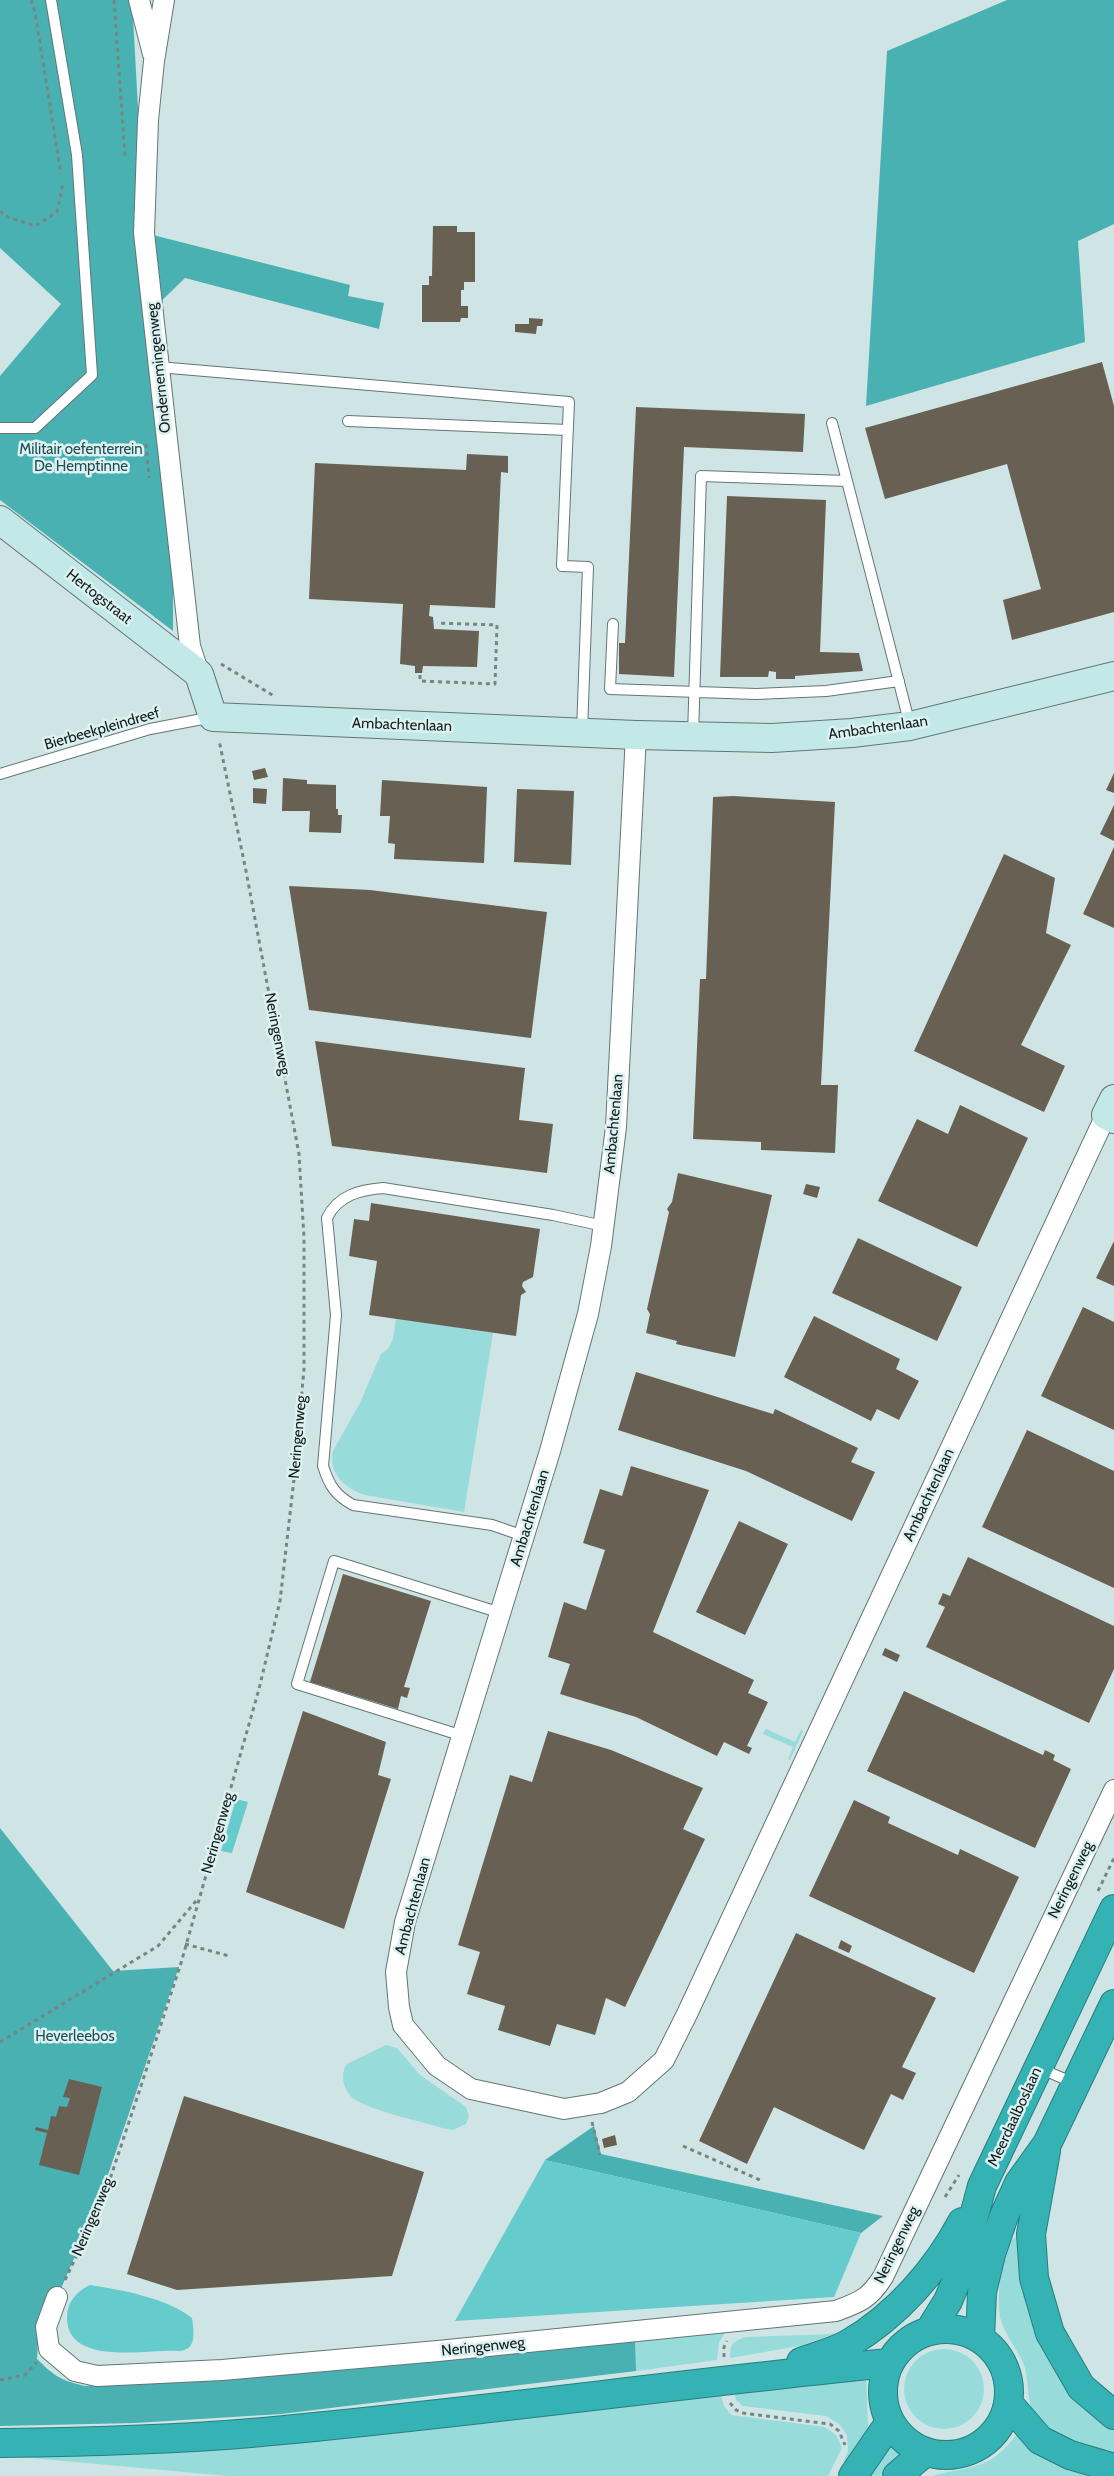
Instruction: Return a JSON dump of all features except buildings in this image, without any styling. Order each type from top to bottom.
[{"type":"highway","name":"Meerdaalboslaan","points":[[930,2330],[948,2301],[957,2279],[972,2179],[1038,2068],[1106,1901]]},
{"type":"highway","points":[[980,2338],[982,2292],[991,2254],[1004,2216],[1019,2183],[1047,2144],[1114,2004]]},
{"type":"highway","points":[[1047,2144],[1031,2234],[1034,2278],[1050,2333],[1081,2387],[1114,2415]]},
{"type":"highway","points":[[768,2375],[847,2345],[890,2315],[946,2252],[972,2179]]},
{"type":"highway","name":"Meerdaalboslaan","points":[[947,2328],[964,2331],[980,2338],[996,2352],[1006,2370],[1010,2390],[1006,2416],[983,2444],[965,2452],[945,2456],[925,2452],[910,2445],[899,2435],[890,2422],[883,2403],[882,2382],[888,2363],[899,2348],[930,2330],[947,2328]]},
{"type":"highway","points":[[0,2443],[73,2442],[249,2433],[515,2406],[768,2375],[888,2363]]},
{"type":"highway","points":[[1009,2404],[1040,2440],[1070,2455],[1114,2468]]},
{"type":"highway","points":[[850,2464],[890,2422]]},
{"type":"highway","points":[[897,2476],[925,2452]]},
{"type":"street","name":"Ondernemingenweg","points":[[139,0],[154,61]]},
{"type":"street","name":"Ondernemingenweg","points":[[164,0],[154,61],[148,120],[144,233],[190,646],[199,674]]},
{"type":"street","name":"Hertogstraat","points":[[0,520],[199,674]]},
{"type":"street","points":[[199,674],[214,717]]},
{"type":"street","name":"Ambachtenlaan","points":[[214,717],[636,735],[772,738],[852,733],[910,726],[1114,676]]},
{"type":"street","name":"Ambachtenlaan","points":[[636,735],[616,1128],[604,1226],[588,1314],[524,1536],[405,1922],[396,1972],[398,2008],[403,2024],[437,2066],[472,2089],[564,2109],[601,2103],[628,2092],[664,2060],[692,2005],[1111,1111]]},
{"type":"street","name":"Neringenweg","points":[[49,2349],[75,2371],[97,2376],[222,2370],[438,2351],[836,2310],[860,2302],[873,2293],[883,2277],[1114,1790]]},
{"type":"street","points":[[49,2349],[46,2327],[57,2297]]},
{"type":"lane","points":[[0,428],[35,428],[92,375],[76,155],[51,0]]},
{"type":"lane","points":[[158,367],[569,402],[562,566],[588,567],[582,732]]},
{"type":"lane","points":[[348,421],[568,430]]},
{"type":"lane","points":[[832,423],[910,726]]},
{"type":"lane","points":[[693,737],[701,476],[847,480]]},
{"type":"lane","points":[[613,624],[610,689],[756,694],[826,691],[899,681]]},
{"type":"lane","name":"Bierbeekpleindreef","points":[[0,774],[150,729],[214,717]]},
{"type":"lane","points":[[524,1536],[492,1525],[353,1504],[340,1497],[329,1485],[323,1466],[336,1315],[327,1218],[331,1208],[343,1198],[362,1190],[383,1188],[553,1215],[604,1226]]},
{"type":"lane","points":[[463,1736],[297,1684],[334,1562],[500,1613]]},
{"type":"lane","points":[[1038,2068],[1076,2084]]},
{"type":"path","points":[[0,211],[5,216],[35,226],[57,212],[63,182],[35,12],[31,0]]},
{"type":"path","points":[[420,675],[420,682],[495,684],[497,625],[436,622]]},
{"type":"path","name":"Neringenweg","points":[[57,2297],[103,2200],[181,1963],[259,1689],[280,1601],[304,1369],[304,1238],[299,1154],[246,871],[214,717]]},
{"type":"path","points":[[1106,1901],[1114,1858]]},
{"type":"path","points":[[0,2042],[113,1971],[158,1946],[198,1899]]},
{"type":"path","points":[[185,1944],[229,1956]]},
{"type":"path","points":[[587,2105],[600,2156]]},
{"type":"path","points":[[683,2146],[760,2180]]},
{"type":"path","points":[[941,2203],[972,2179]]},
{"type":"path","points":[[0,2380],[25,2375],[49,2349]]},
{"type":"path","points":[[729,2398],[730,2403],[736,2410],[743,2413],[830,2424],[839,2431],[850,2464]]},
{"type":"shaded area","points":[[396,1318],[493,1333],[464,1512],[365,1495],[345,1485],[333,1467],[333,1451],[360,1403],[381,1354],[386,1351],[391,1343]]},
{"type":"shaded area","points":[[766,1729],[795,1742],[801,1730],[803,1731],[790,1760],[788,1759],[793,1747],[763,1734]]},
{"type":"shaded area","points":[[236,1799],[248,1802],[232,1853],[221,1851]]},
{"type":"shaded area","points":[[386,2045],[397,2048],[420,2075],[466,2107],[469,2116],[466,2124],[453,2130],[446,2129],[372,2108],[354,2099],[345,2087],[343,2078],[347,2064]]},
{"type":"shaded area","points":[[545,2160],[861,2233],[834,2297],[455,2321]]},
{"type":"shaded area","points":[[1016,2237],[1021,2238],[1021,2260],[1110,2428],[1114,2430],[1114,2457],[1072,2444],[1051,2434],[1042,2427],[1033,2414],[1025,2368],[1003,2326],[1000,2313],[999,2289],[1003,2263],[1006,2251]]},
{"type":"shaded area","points":[[90,2285],[144,2296],[182,2311],[192,2318],[194,2334],[192,2344],[185,2350],[179,2351],[130,2353],[94,2349],[80,2343],[70,2333],[67,2312],[74,2298],[81,2290]]},
{"type":"shaded area","points":[[729,2327],[719,2342],[717,2360],[636,2371],[635,2338]]},
{"type":"shaded area","points":[[835,2334],[799,2346],[730,2358],[733,2344],[746,2337]]},
{"type":"shaded area","points":[[944,2349],[959,2352],[972,2361],[981,2374],[984,2389],[981,2404],[972,2417],[959,2426],[944,2429],[929,2426],[916,2417],[907,2404],[904,2389],[907,2374],[916,2361],[929,2352]]},
{"type":"shaded area","points":[[866,2372],[868,2427],[864,2441],[845,2476],[838,2476],[848,2451],[847,2435],[839,2424],[826,2416],[743,2406],[736,2400],[734,2390]]},
{"type":"shaded area","points":[[720,2391],[724,2406],[731,2415],[825,2427],[836,2435],[842,2448],[828,2476],[228,2476],[0,2455]]},
{"type":"shaded area","points":[[1019,2431],[1112,2476],[932,2476],[990,2460],[1009,2444]]},
{"type":"shaded area","points":[[887,2442],[900,2455],[880,2476],[863,2476]]},
{"type":"green space","name":"Militair oefenterrein De Hemptinne","points":[[0,0],[132,0],[145,233],[350,285],[348,296],[384,303],[379,329],[185,278],[152,310],[173,561],[173,631],[0,500],[0,376],[61,304],[0,248]]},
{"type":"green space","points":[[1007,0],[1114,0],[1114,224],[1078,241],[1085,342],[866,406],[887,51]]},
{"type":"green space","name":"Heverleebos","points":[[0,1828],[113,1971],[179,1967],[100,2198],[38,2342],[37,2359],[48,2370],[64,2380],[85,2386],[431,2360],[635,2338],[636,2371],[281,2414],[135,2423],[0,2426]]},
{"type":"green space","points":[[594,2126],[601,2154],[883,2216],[861,2233],[545,2160]]}]
